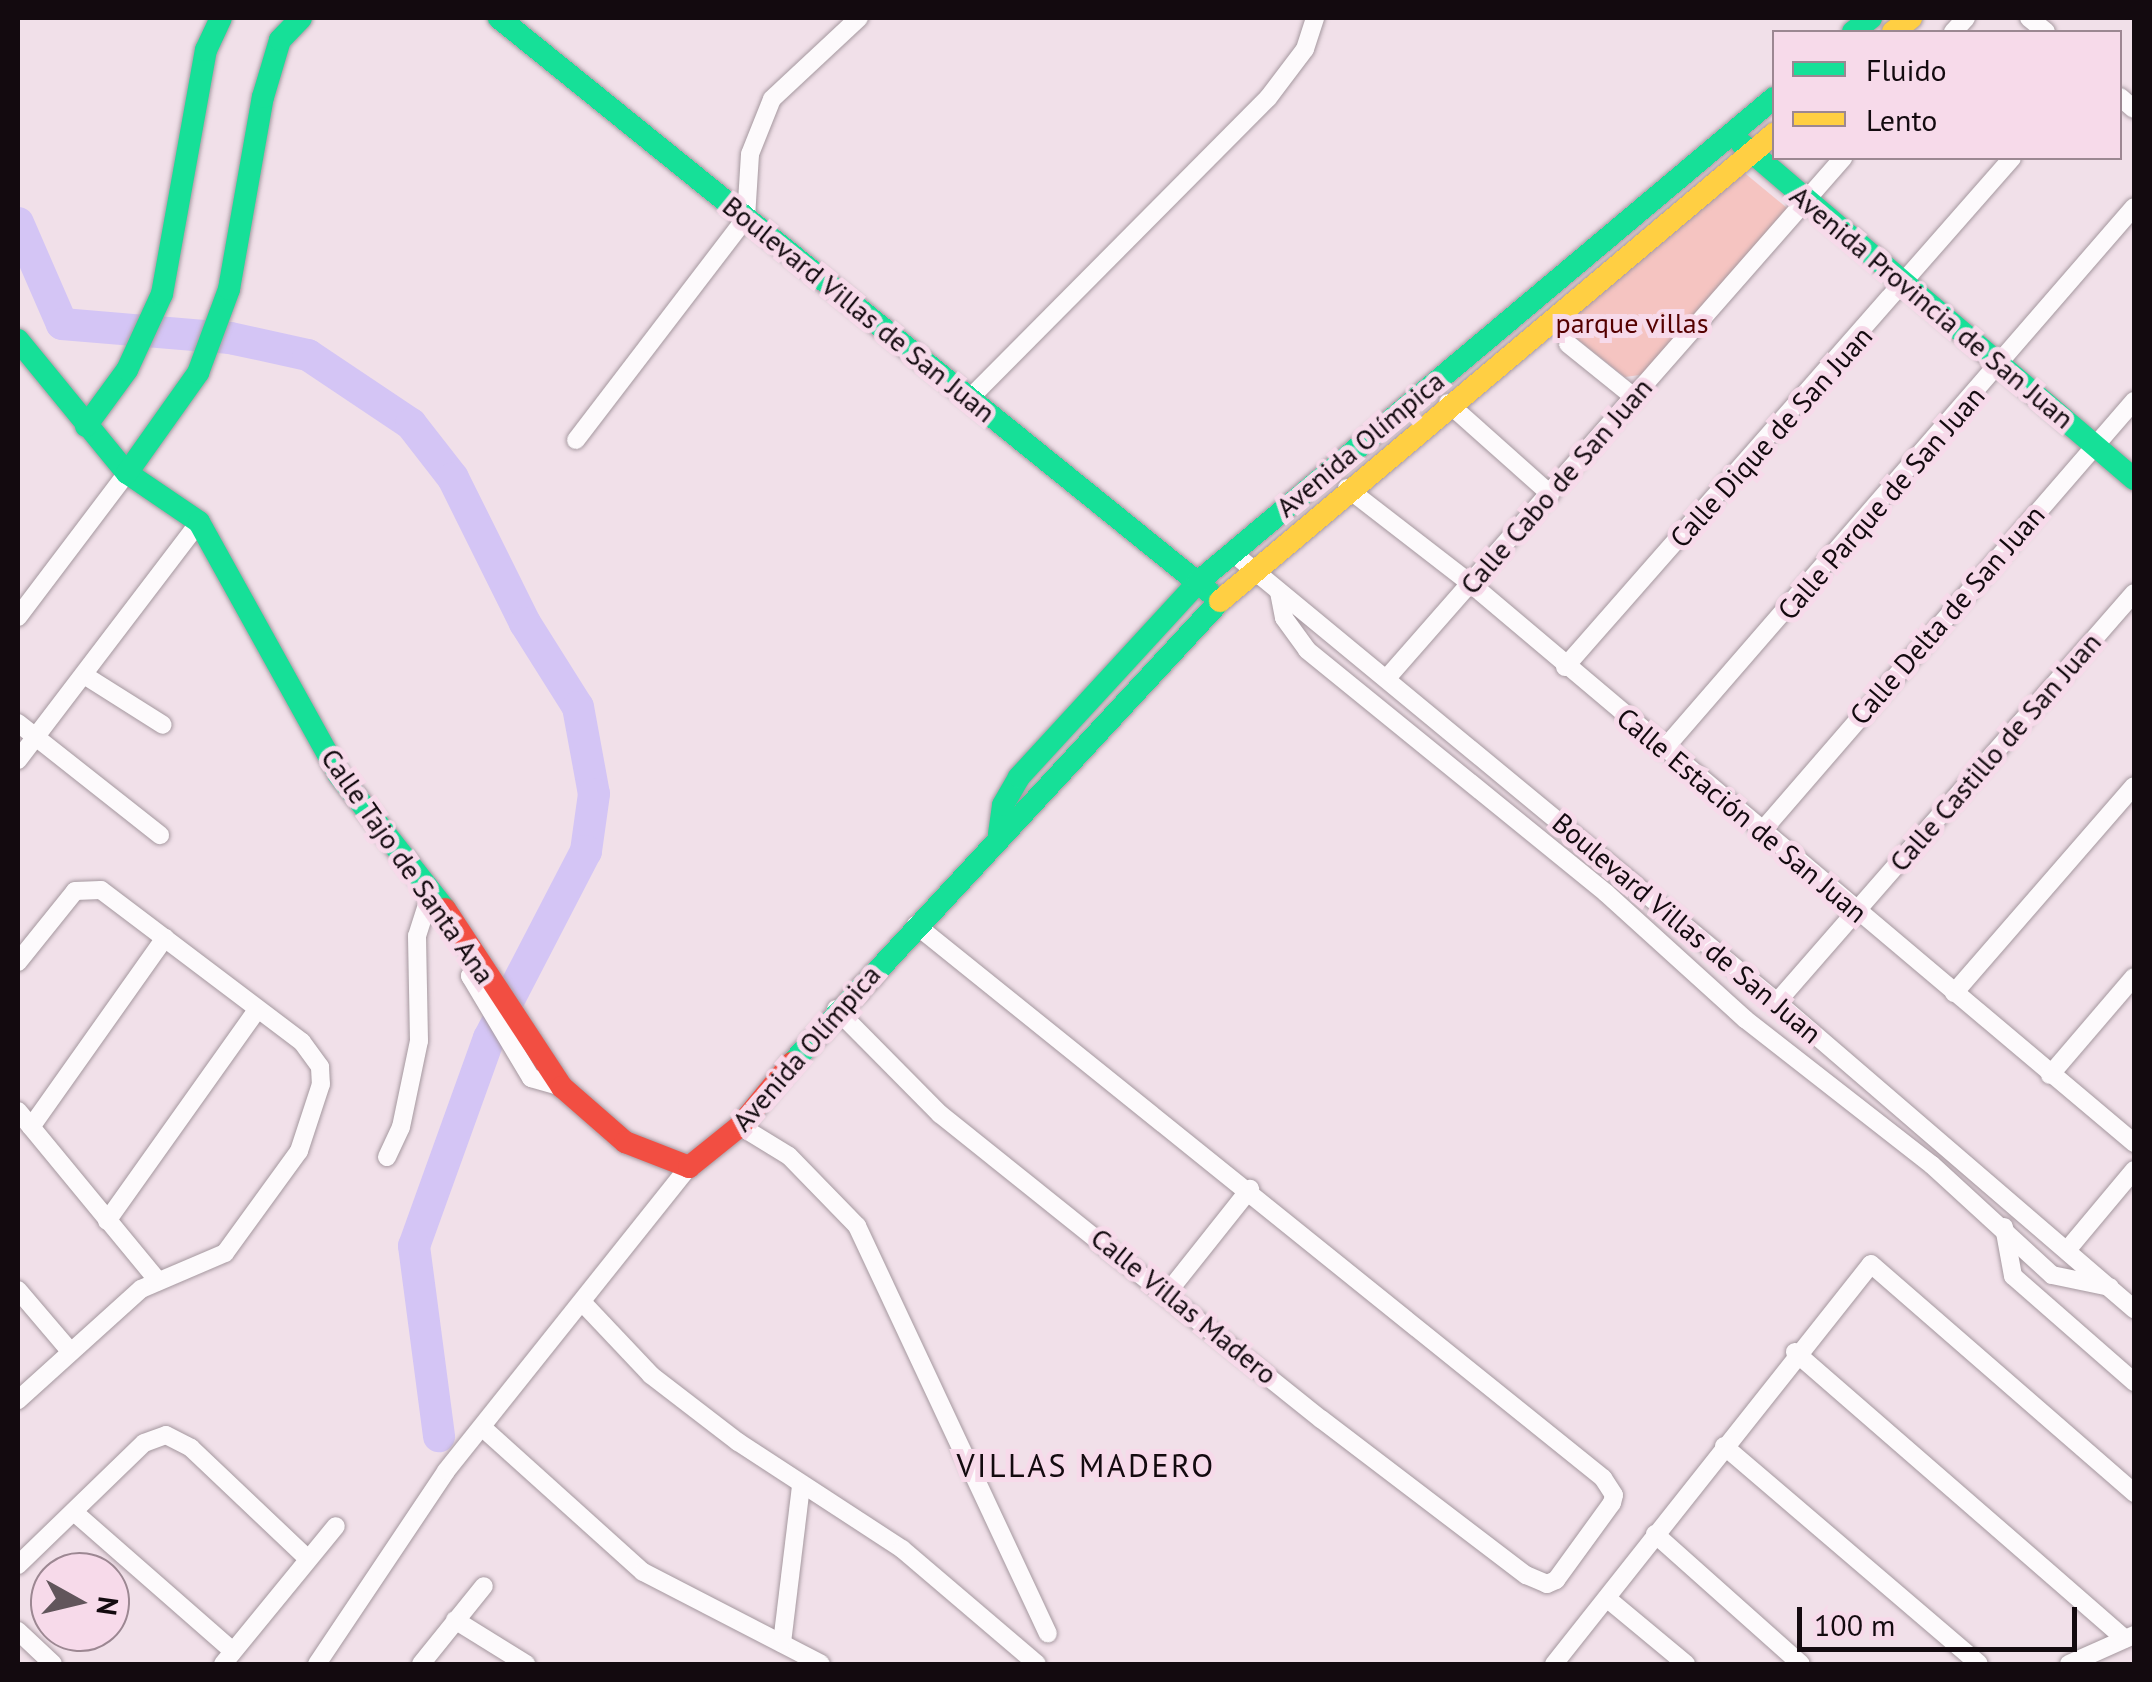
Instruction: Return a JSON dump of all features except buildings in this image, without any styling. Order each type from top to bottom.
[{"type":"street","points":[[86,426],[127,370],[162,294],[206,50],[221,18]]},
{"type":"street","points":[[18,617],[198,373],[229,289],[263,97],[280,40],[302,18]]},
{"type":"street","name":"Boulevard Villas de San Juan","points":[[499,18],[1219,601]]},
{"type":"street","points":[[576,440],[746,218],[750,154],[772,98],[859,18]]},
{"type":"street","points":[[971,397],[1268,98],[1305,48],[1314,18]]},
{"type":"street","name":"Avenida Olímpica","points":[[999,834],[1003,805],[1018,776],[1198,582],[1772,100]]},
{"type":"street","name":"Avenida Provincia de San Juan","points":[[1731,134],[2134,478]]},
{"type":"street","name":"Avenida Olímpica","points":[[689,1167],[740,1126],[836,1009],[1219,601],[1448,403],[1772,136]]},
{"type":"street","name":"Calle Cabo de San Juan","points":[[1387,678],[1841,160]]},
{"type":"street","name":"Calle Dique de San Juan","points":[[1565,667],[1906,285],[2010,160]]},
{"type":"street","name":"Calle Parque de San Juan","points":[[1664,749],[2002,366],[2134,207]]},
{"type":"street","points":[[1568,344],[1634,397]]},
{"type":"street","name":"Calle Tajo de Santa Ana","points":[[21,354],[86,426],[199,522],[338,776],[431,892],[476,970],[552,1084],[624,1142],[689,1167]]},
{"type":"street","name":"Calle Delta de San Juan","points":[[1762,831],[2134,401]]},
{"type":"street","points":[[1448,403],[1550,494]]},
{"type":"street","name":"Calle Estación de San Juan","points":[[1347,488],[1470,583],[2134,1143]]},
{"type":"street","points":[[18,760],[199,522]]},
{"type":"street","name":"Boulevard Villas de San Juan","points":[[1233,553],[1777,1002],[2068,1248],[2134,1310]]},
{"type":"street","points":[[1279,592],[1284,618],[1307,650],[1419,736],[1745,1019],[2004,1226],[2052,1274],[2110,1287]]},
{"type":"street","name":"Calle Castillo de San Juan","points":[[1777,1002],[2134,593]]},
{"type":"street","points":[[84,675],[163,725]]},
{"type":"street","points":[[18,723],[160,835]]},
{"type":"street","points":[[1954,993],[2134,786]]},
{"type":"street","points":[[18,962],[75,891],[87,888],[115,898],[256,1011],[302,1042],[320,1067],[310,1132],[225,1253],[158,1281],[70,1351],[18,1400]]},
{"type":"street","points":[[387,1157],[401,1127],[418,1041],[417,936],[431,892]]},
{"type":"street","points":[[916,925],[1250,1188],[1168,1292]]},
{"type":"street","points":[[31,1127],[165,938]]},
{"type":"street","points":[[2050,1075],[2134,977]]},
{"type":"street","name":"Calle Villas Madero","points":[[836,1009],[940,1114],[1168,1292],[1337,1431],[1526,1575],[1547,1584],[1605,1514],[1614,1494],[1610,1486],[1250,1188]]},
{"type":"street","points":[[107,1220],[256,1011]]},
{"type":"street","points":[[18,1111],[158,1281]]},
{"type":"street","points":[[740,1126],[789,1156],[857,1226],[1048,1634]]},
{"type":"street","points":[[317,1664],[446,1471],[689,1167]]},
{"type":"street","points":[[2068,1248],[2134,1170]]},
{"type":"street","points":[[2004,1226],[2013,1276],[2134,1382]]},
{"type":"street","points":[[1554,1664],[1609,1600],[1795,1352],[1866,1268],[1878,1266],[2134,1493]]},
{"type":"street","points":[[18,1290],[70,1351]]},
{"type":"street","points":[[582,1303],[651,1375],[801,1486],[902,1549],[1036,1664]]},
{"type":"street","points":[[1795,1352],[2130,1637],[2069,1664]]},
{"type":"street","points":[[483,1428],[642,1572],[821,1664]]},
{"type":"street","points":[[18,1564],[144,1443],[166,1435],[191,1448],[308,1559]]},
{"type":"street","points":[[1724,1446],[1979,1664]]},
{"type":"street","points":[[782,1643],[801,1486]]},
{"type":"street","points":[[74,1512],[228,1658],[336,1526]]},
{"type":"street","points":[[1656,1534],[1801,1664]]},
{"type":"street","points":[[421,1664],[484,1586]]},
{"type":"street","points":[[1609,1600],[1686,1664]]},
{"type":"street","points":[[455,1620],[526,1664]]},
{"type":"street","points":[[18,1631],[53,1664]]},
{"type":"green space","name":"parque villas","points":[[1741,170],[1787,208],[1647,374],[1625,377],[1561,326]]},
{"type":"waterway","points":[[18,223],[62,324],[230,338],[308,355],[411,424],[453,478],[525,623],[578,707],[594,794],[586,851],[489,1038],[414,1246],[439,1436]]},
{"type":"traffic: fast","points":[[86,426],[127,370],[162,294],[206,50],[221,18]]},
{"type":"traffic: fast","points":[[127,473],[198,373],[229,289],[263,97],[280,40],[301,18]]},
{"type":"traffic: fast","points":[[499,18],[1208,591]]},
{"type":"traffic: fast","points":[[1856,30],[1871,18]]},
{"type":"traffic: fast","points":[[999,834],[1003,805],[1019,777],[1198,582],[1772,100]]},
{"type":"traffic: fast","points":[[1742,144],[2134,479]]},
{"type":"traffic: fast","points":[[18,340],[127,473],[199,522],[339,775],[445,909]]},
{"type":"traffic: fast","points":[[792,1063],[1220,601]]},
{"type":"traffic: slow","points":[[1896,30],[1911,18]]},
{"type":"traffic: slow","points":[[1220,601],[1772,136]]},
{"type":"traffic: jam","points":[[445,909],[562,1087],[625,1142],[689,1167],[740,1126],[792,1063]]},
{"type":"district","name":"VILLAS MADERO","points":[[1086,1465]]}]
